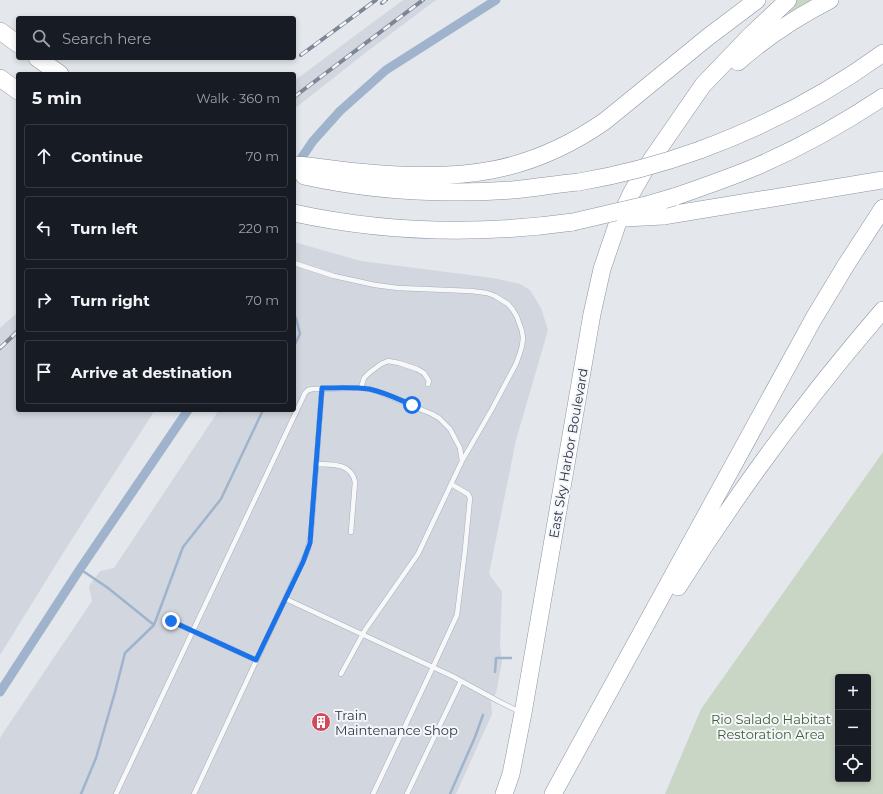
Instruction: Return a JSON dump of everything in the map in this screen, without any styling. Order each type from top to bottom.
[{"type":"highway","points":[[296,174],[342,177],[395,175],[457,176],[502,169],[543,155],[573,141],[605,120],[757,0]]},
{"type":"highway","points":[[674,126],[703,85],[750,36],[788,0]]},
{"type":"highway","points":[[674,126],[746,55],[778,31],[830,0]]},
{"type":"highway","points":[[0,31],[16,43]]},
{"type":"highway","points":[[296,166],[392,189],[437,192],[467,192],[528,188],[579,182],[611,176],[700,150],[744,132],[791,110],[830,88],[883,53]]},
{"type":"highway","points":[[40,60],[57,72]]},
{"type":"highway","points":[[0,78],[16,90]]},
{"type":"highway","points":[[573,222],[674,198],[732,177],[788,152],[843,122],[883,97]]},
{"type":"highway","name":"East Sky Harbor Boulevard","points":[[504,794],[511,774],[522,718],[598,283],[618,222],[628,199],[647,166],[674,126]]},
{"type":"highway","points":[[296,213],[333,221],[394,228],[449,231],[499,230],[573,222],[663,216],[883,180]]},
{"type":"highway","points":[[553,794],[814,318],[883,208]]},
{"type":"highway","points":[[560,794],[644,643],[708,541],[791,424],[883,310]]},
{"type":"highway","points":[[497,794],[522,718]]},
{"type":"lane","points":[[296,264],[334,276],[375,285],[398,288],[487,293],[508,304],[513,310],[517,317],[523,338],[520,353],[492,409],[462,461],[418,554],[363,634],[341,674]]},
{"type":"lane","points":[[361,388],[364,378],[368,373],[388,361],[409,366],[424,373],[429,381],[428,384]]},
{"type":"lane","points":[[194,794],[303,562],[310,543],[322,388]]},
{"type":"lane","points":[[296,412],[304,395],[310,389],[361,388],[379,392],[425,410],[439,418],[454,435],[460,448],[462,461]]},
{"type":"lane","points":[[116,794],[296,412]]},
{"type":"lane","points":[[316,464],[340,466],[349,470],[354,477],[351,532]]},
{"type":"lane","points":[[373,794],[457,615],[470,497],[467,493],[451,484]]},
{"type":"lane","points":[[286,598],[461,681],[498,701],[522,718]]},
{"type":"lane","points":[[171,621],[256,660]]},
{"type":"lane","points":[[407,794],[461,681]]},
{"type":"shaded area","points":[[403,0],[436,0],[296,107],[296,80]]},
{"type":"shaded area","points":[[296,243],[361,261],[493,278],[520,284],[530,290],[541,308],[548,330],[516,440],[489,574],[502,592],[500,645],[502,662],[496,693],[491,701],[492,714],[456,794],[0,794],[1,736],[92,601],[89,586],[100,571],[114,568],[218,412],[296,412]]},
{"type":"shaded area","points":[[16,314],[16,412],[154,412],[70,542],[0,655],[0,328]]},
{"type":"green space","points":[[794,0],[811,0],[789,13],[785,8]]},
{"type":"green space","name":"Rio Salado Habitat Restoration Area","points":[[883,452],[883,794],[665,794],[701,709]]},
{"type":"waterway","points":[[296,166],[313,141],[340,111],[386,70],[496,0]]},
{"type":"waterway","points":[[296,318],[300,334],[296,342]]},
{"type":"waterway","points":[[0,692],[80,569],[187,412]]},
{"type":"waterway","points":[[81,794],[96,758],[125,653],[154,625],[183,547],[221,499],[262,412]]},
{"type":"waterway","points":[[80,569],[108,588],[154,625]]},
{"type":"waterway","points":[[495,672],[496,658],[511,658]]},
{"type":"waterway","points":[[450,794],[483,715]]},
{"type":"railway","points":[[301,55],[376,0]]},
{"type":"railway","points":[[382,3],[386,0]]},
{"type":"railway","points":[[296,95],[423,0]]},
{"type":"railway","points":[[0,348],[16,333]]},
{"type":"place","name":"Train Maintenance Shop","points":[[321,722]]},
{"type":"route","points":[[171,621],[256,660],[303,562],[310,543],[322,388],[370,389],[412,405]]}]
